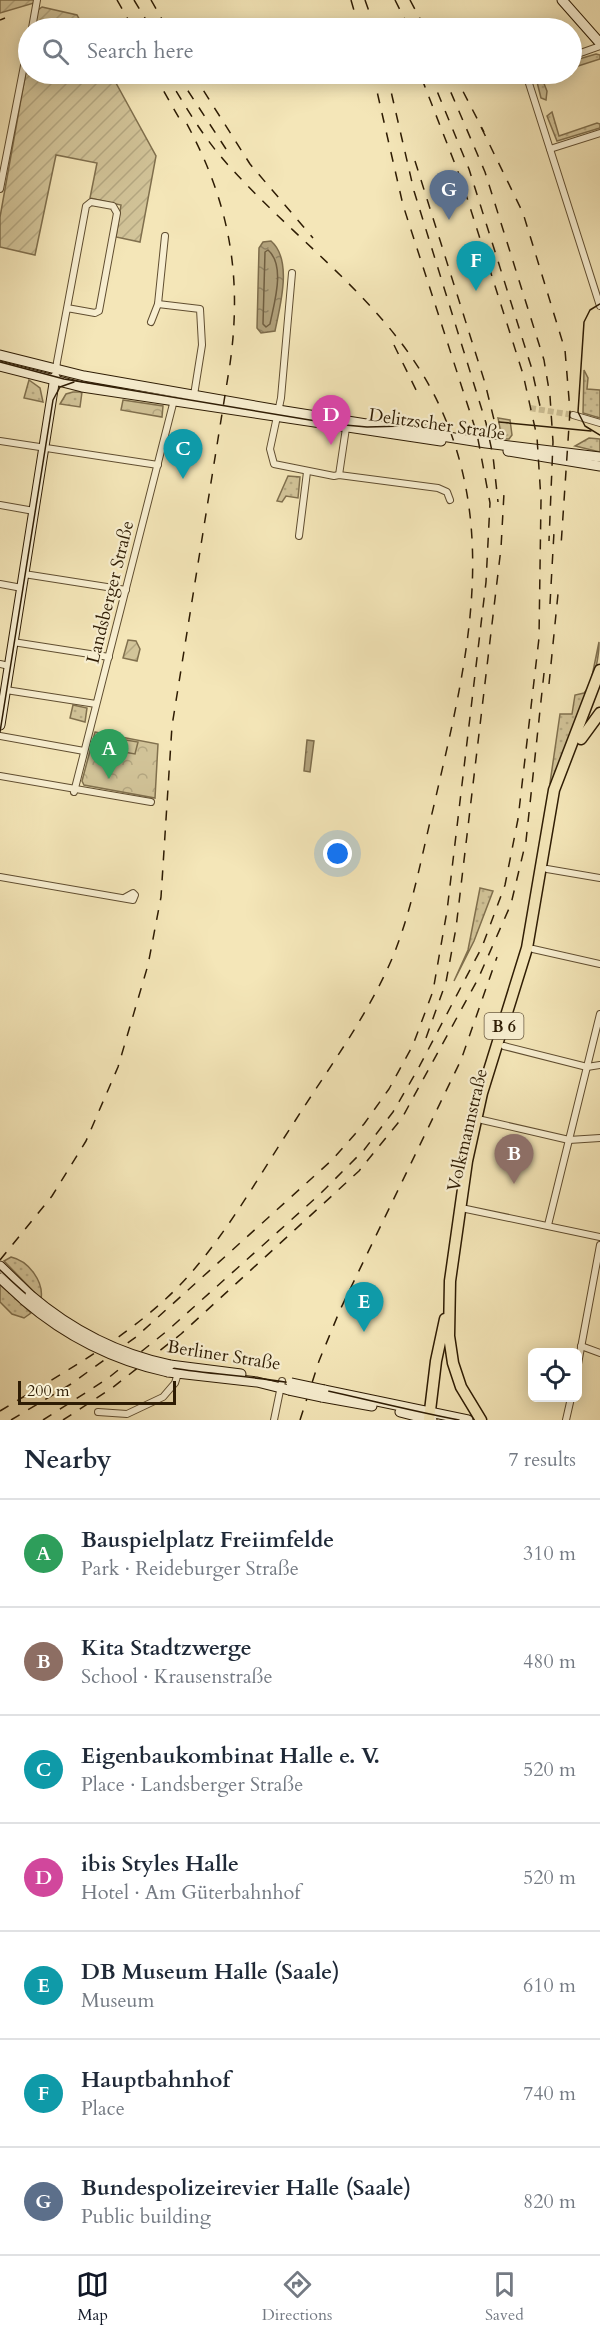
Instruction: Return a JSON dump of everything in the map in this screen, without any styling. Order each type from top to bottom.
[{"type":"main road","points":[[562,0],[577,18]]},
{"type":"main road","points":[[582,24],[600,45]]},
{"type":"main road","name":"Delitzscher Straße","points":[[0,355],[56,370],[194,395],[346,428],[600,466]]},
{"type":"main road","name":"Delitzscher Straße","points":[[0,366],[55,381],[174,400],[600,457]]},
{"type":"main road","points":[[0,724],[6,690],[5,665],[13,642],[56,370]]},
{"type":"main road","points":[[584,725],[600,670]]},
{"type":"main road","name":"B 6","points":[[584,725],[600,694]]},
{"type":"main road","points":[[584,725],[600,704]]},
{"type":"main road","name":"Volkmannstraße","points":[[489,1420],[465,1377],[448,1310],[459,1208],[476,1119],[527,948],[559,771],[584,725],[600,712]]},
{"type":"main road","name":"Volkmannstraße","points":[[481,1420],[461,1387],[453,1363],[452,1332],[466,1209],[482,1120],[533,949],[560,791],[584,725]]},
{"type":"main road","name":"Berliner Straße","points":[[1,1271],[27,1298],[91,1338],[174,1369],[286,1385],[430,1418],[468,1420]]},
{"type":"main road","points":[[430,1418],[440,1338],[448,1310]]},
{"type":"street","points":[[34,18],[37,0]]},
{"type":"street","points":[[582,52],[600,45]]},
{"type":"street","points":[[0,189],[20,84]]},
{"type":"street","points":[[529,84],[600,306]]},
{"type":"street","points":[[550,149],[600,134]]},
{"type":"street","points":[[56,370],[67,308],[86,206],[91,202],[115,208],[117,213],[99,311],[95,313],[67,308]]},
{"type":"street","points":[[151,322],[158,304],[165,236]]},
{"type":"street","points":[[292,273],[277,414],[270,449],[274,464],[334,476],[438,488],[447,492],[450,500]]},
{"type":"street","points":[[158,304],[200,309],[202,345],[194,395]]},
{"type":"street","name":"Landsberger Straße","points":[[75,790],[174,400]]},
{"type":"street","points":[[573,415],[600,423]]},
{"type":"street","points":[[339,475],[346,428]]},
{"type":"street","points":[[0,441],[158,465]]},
{"type":"street","points":[[299,536],[307,472]]},
{"type":"street","points":[[0,505],[34,511]]},
{"type":"street","points":[[24,574],[126,590]]},
{"type":"street","points":[[0,584],[22,588]]},
{"type":"street","points":[[13,642],[109,657]]},
{"type":"street","points":[[6,690],[96,704]]},
{"type":"street","points":[[0,736],[84,751]]},
{"type":"street","points":[[0,776],[151,802]]},
{"type":"street","points":[[547,869],[600,878]]},
{"type":"street","points":[[0,877],[124,898]]},
{"type":"street","points":[[533,949],[600,964]]},
{"type":"street","points":[[548,1225],[600,1014]]},
{"type":"street","points":[[504,1046],[587,1067],[600,1065]]},
{"type":"street","points":[[482,1120],[569,1140],[600,1138]]},
{"type":"street","points":[[466,1209],[600,1237]]},
{"type":"street","points":[[600,1245],[581,1346],[600,1353]]},
{"type":"street","points":[[98,1412],[127,1414],[163,1396],[172,1388],[174,1369]]},
{"type":"street","points":[[274,1420],[286,1385]]},
{"type":"street","points":[[566,1420],[570,1402]]},
{"type":"green space","points":[[0,0],[34,0],[34,3],[0,13]]},
{"type":"green space","points":[[42,7],[77,15],[79,18],[36,18],[38,10]]},
{"type":"green space","points":[[600,55],[600,59],[582,65],[582,58]]},
{"type":"green space","points":[[24,84],[116,84],[156,156],[140,242],[116,237],[121,205],[90,198],[97,163],[56,155],[35,255],[0,247],[0,217]]},
{"type":"green space","points":[[538,84],[544,84],[547,91],[546,100],[541,98]]},
{"type":"green space","points":[[552,112],[559,136],[597,123],[600,124],[600,128],[557,141],[547,116]]},
{"type":"green space","points":[[584,370],[588,378],[587,389],[600,390],[600,418],[583,413]]},
{"type":"green space","points":[[29,380],[40,388],[43,402],[24,398]]},
{"type":"green space","points":[[82,392],[80,407],[60,404],[66,394]]},
{"type":"green space","points":[[123,400],[163,406],[162,417],[121,410]]},
{"type":"green space","points":[[498,418],[510,420],[512,435],[509,439],[502,439]]},
{"type":"green space","points":[[589,438],[600,439],[600,452],[575,446]]},
{"type":"green space","points":[[288,476],[300,477],[298,498],[286,496],[282,502],[277,501]]},
{"type":"green space","points":[[128,640],[136,641],[140,649],[137,661],[123,658]]},
{"type":"green space","points":[[599,642],[598,657],[589,692],[554,781],[550,783],[560,714],[572,714],[575,695],[584,693],[590,686]]},
{"type":"green space","points":[[73,705],[87,708],[85,722],[70,718]]},
{"type":"green space","points":[[95,732],[158,744],[155,798],[84,785],[82,781]]},
{"type":"green space","points":[[114,738],[138,742],[135,754],[112,750]]},
{"type":"green space","points":[[480,888],[493,891],[474,941],[454,981],[468,950]]},
{"type":"green space","points":[[11,1257],[24,1263],[34,1273],[40,1286],[41,1299],[4,1261]]},
{"type":"green space","points":[[0,1284],[31,1313],[24,1318],[12,1314],[0,1302]]},
{"type":"water","points":[[271,241],[278,249],[282,260],[282,297],[275,331],[261,333],[257,328],[259,248],[263,242]]},
{"type":"water","points":[[307,740],[314,741],[310,772],[304,771]]},
{"type":"tunnel","points":[[530,408],[573,415]]},
{"type":"tram line","points":[[600,304],[590,310],[584,322],[578,412],[585,426],[600,435]]},
{"type":"tram line","points":[[0,362],[64,379],[334,424],[367,427],[444,425]]},
{"type":"tram line","points":[[0,732],[53,400],[60,387],[74,382]]},
{"type":"tram line","points":[[499,422],[591,431]]},
{"type":"tram line","points":[[0,1270],[38,1304],[78,1332],[100,1344],[147,1362],[172,1368],[285,1382],[459,1420]]},
{"type":"railway","points":[[117,0],[127,18]]},
{"type":"railway","points":[[134,0],[145,18]]},
{"type":"railway","points":[[151,0],[161,18]]},
{"type":"railway","points":[[351,0],[356,18]]},
{"type":"railway","points":[[365,0],[371,18]]},
{"type":"railway","points":[[395,0],[404,18]]},
{"type":"railway","points":[[410,0],[420,18]]},
{"type":"railway","points":[[0,20],[5,18]]},
{"type":"railway","points":[[160,84],[183,125]]},
{"type":"railway","points":[[0,1411],[116,1339],[138,1323],[179,1286],[226,1227],[358,1023],[391,961],[410,904],[445,756],[465,656],[471,607],[473,557],[469,507],[459,458],[441,409],[422,373],[399,340],[346,280],[258,196],[221,156],[195,122],[172,84]]},
{"type":"railway","points":[[184,84],[226,149]]},
{"type":"railway","points":[[199,84],[250,164],[313,238]]},
{"type":"railway","points":[[11,1420],[71,1384],[136,1337],[332,1160],[364,1124],[389,1089],[413,1045],[433,991],[447,911],[486,582],[490,503],[477,434],[403,205],[375,84]]},
{"type":"railway","points":[[389,84],[414,191],[486,423],[493,456],[498,502]]},
{"type":"railway","points":[[43,1420],[107,1379],[167,1331],[319,1195],[364,1150],[393,1112],[418,1069],[482,947],[505,885],[518,819],[539,638],[541,500],[537,437],[523,374],[462,182],[424,84]]},
{"type":"railway","points":[[434,84],[469,169],[531,366],[540,406]]},
{"type":"railway","points":[[447,84],[485,172],[544,360],[550,396],[553,442],[549,541]]},
{"type":"railway","points":[[459,84],[484,132]]},
{"type":"railway","points":[[0,1260],[52,1196],[86,1141],[118,1067],[148,965],[161,897],[172,726],[234,330],[233,266],[221,205],[211,175],[182,115]]},
{"type":"railway","points":[[481,127],[523,213],[565,350],[570,411],[561,546]]},
{"type":"railway","points":[[415,161],[485,383],[499,440]]},
{"type":"railway","points":[[394,345],[419,396]]},
{"type":"railway","points":[[426,1038],[446,982],[456,928],[501,548],[504,493]]},
{"type":"railway","points":[[550,604],[554,532]]},
{"type":"railway","points":[[549,684],[558,594]]},
{"type":"railway","points":[[63,1420],[112,1388],[181,1334],[359,1171],[402,1118],[478,979],[511,904],[526,841],[544,673]]},
{"type":"railway","points":[[300,1420],[319,1361],[340,1310],[461,1060],[497,957]]},
{"type":"place","name":"Bundespolizeirevier Halle (Saale)","points":[[449,220]]},
{"type":"place","name":"Hauptbahnhof","points":[[476,291]]},
{"type":"place","name":"ibis Styles Halle","points":[[331,445]]},
{"type":"place","name":"Eigenbaukombinat Halle e. V.","points":[[183,479]]},
{"type":"place","name":"Bauspielplatz Freiimfelde","points":[[109,779]]},
{"type":"place","name":"Kita Stadtzwerge","points":[[514,1184]]},
{"type":"place","name":"DB Museum Halle (Saale)","points":[[364,1332]]}]
